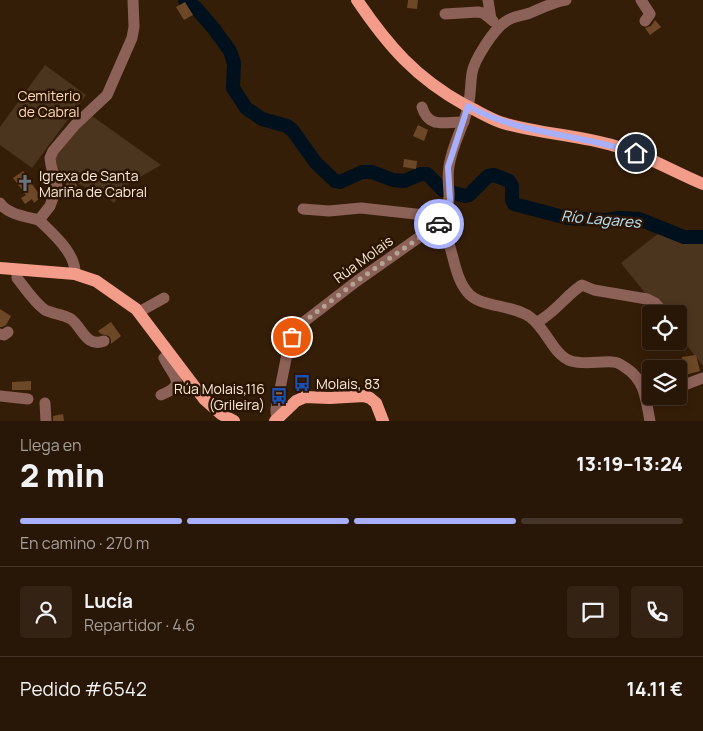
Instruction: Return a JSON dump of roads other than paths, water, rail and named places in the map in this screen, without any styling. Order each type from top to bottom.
[{"type":"main road","points":[[357,0],[380,33],[410,67],[453,98],[468,106],[502,122],[621,148],[703,184]]},
{"type":"main road","points":[[0,268],[75,274],[96,281],[139,312],[169,354],[220,418],[234,421]]},
{"type":"main road","points":[[276,420],[296,401],[305,397],[364,396],[376,403],[383,421]]},
{"type":"street","points":[[39,220],[50,206],[57,187],[50,158],[53,151],[75,125],[107,95],[132,38],[134,27],[133,0]]},
{"type":"street","points":[[488,0],[495,23],[472,72],[464,122],[448,167],[450,200],[447,212],[442,220],[462,283],[470,295],[528,315],[537,322],[556,349],[565,358],[571,361],[590,364],[619,363],[632,372],[642,383]]},
{"type":"street","points":[[444,14],[478,12],[483,13],[495,23],[505,22],[553,2],[566,0]]},
{"type":"street","points":[[641,0],[650,14],[645,21]]},
{"type":"street","points":[[422,107],[426,116],[437,123],[464,122]]},
{"type":"street","points":[[0,203],[2,207],[23,216],[39,220],[60,241],[72,258],[75,265],[75,274]]},
{"type":"street","points":[[302,209],[329,211],[361,208],[442,220]]},
{"type":"street","name":"Rúa Molais","points":[[276,420],[276,409],[289,344],[298,329],[305,321],[357,281],[442,220]]},
{"type":"street","points":[[17,270],[16,278],[40,306],[47,311],[73,320],[90,341],[98,343],[104,341]]},
{"type":"street","points":[[537,322],[582,285],[586,285],[594,290],[647,299],[657,305]]},
{"type":"street","points":[[139,312],[164,298]]},
{"type":"street","points":[[161,395],[172,390],[176,384],[176,379],[164,358],[169,354]]},
{"type":"street","points":[[687,384],[703,378]]},
{"type":"street","points":[[0,396],[28,399]]},
{"type":"street","points":[[45,404],[46,421]]},
{"type":"street","points":[[648,405],[650,421]]},
{"type":"waterway","name":"Río Lagares","points":[[185,0],[196,8],[230,51],[234,63],[233,88],[246,108],[262,119],[287,126],[293,131],[316,163],[335,181],[340,182],[362,172],[372,172],[393,180],[404,181],[421,174],[427,174],[443,190],[465,196],[469,195],[488,176],[494,175],[509,181],[512,186],[512,200],[514,204],[567,218],[639,219],[684,237],[703,237]]},
{"type":"place","name":"Igrexa de Santa Mariña de Cabral","points":[[25,183]]},
{"type":"place","name":"Molais, 83","points":[[302,383]]},
{"type":"place","name":"Rúa Molais,116 (Grileira)","points":[[279,396]]},
{"type":"park label","name":"Cemiterio de Cabral","points":[[49,104]]}]
